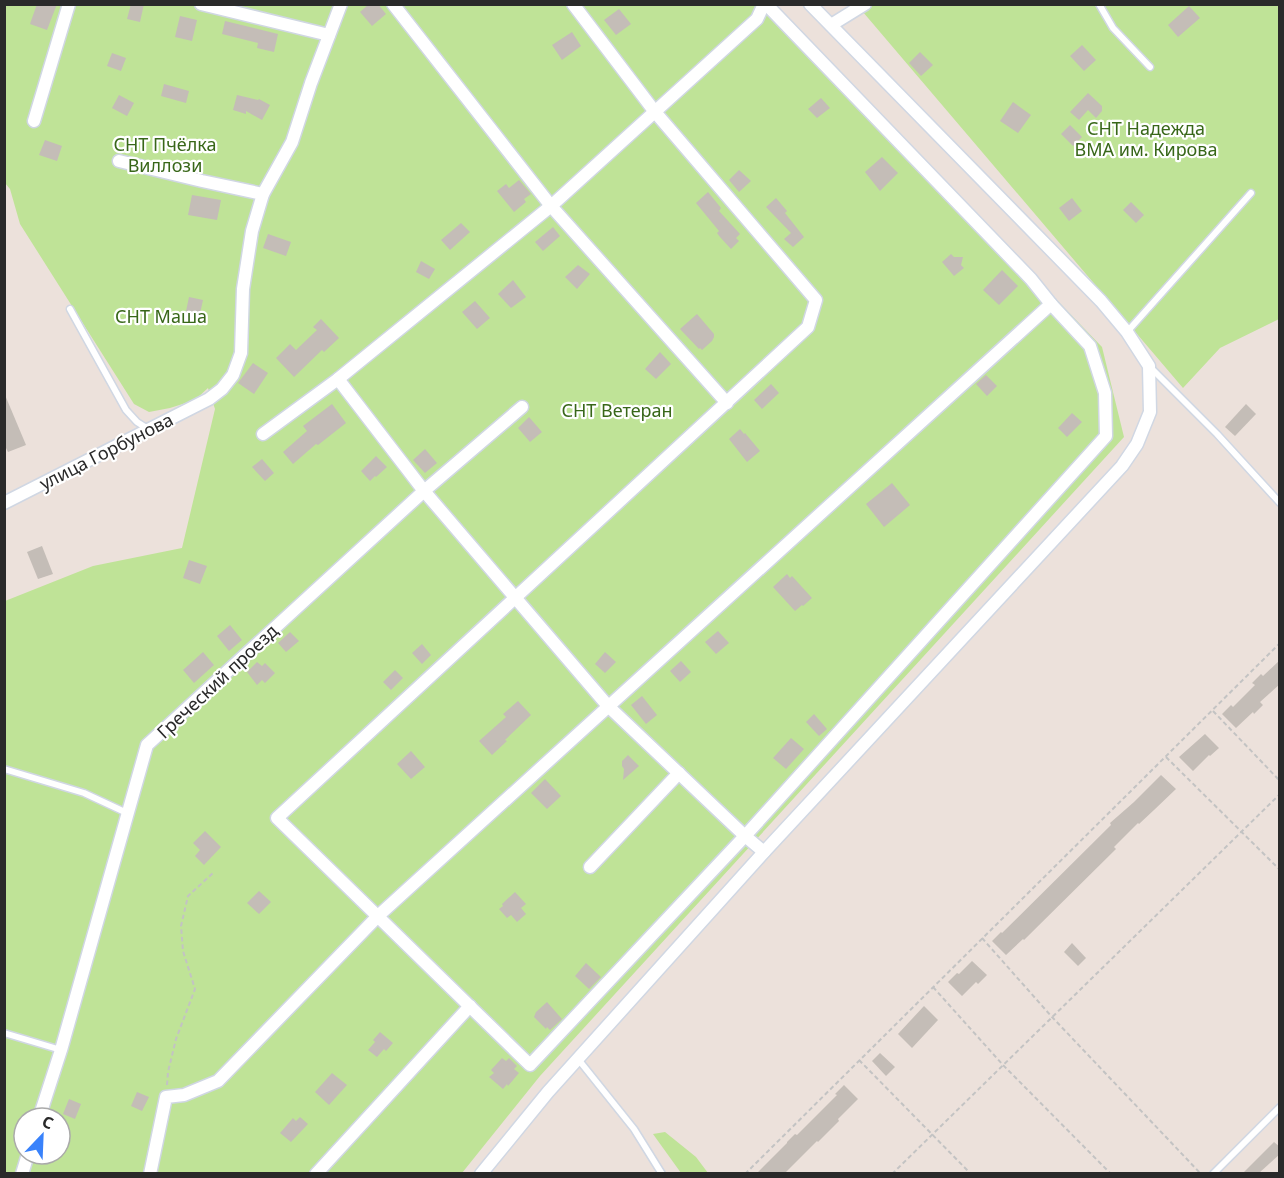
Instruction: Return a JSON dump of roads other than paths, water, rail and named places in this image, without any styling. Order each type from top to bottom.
[{"type":"street","points":[[34,122],[69,4]]},
{"type":"street","name":"улица Горбунова","points":[[4,504],[208,399],[222,389],[233,375],[241,353],[243,289],[252,231],[263,194],[292,142],[311,83],[341,4]]},
{"type":"street","points":[[393,4],[551,206],[727,403]]},
{"type":"street","points":[[263,434],[338,379],[551,206],[655,112],[757,19],[765,4],[1031,279],[1090,346],[1105,393],[1106,436],[745,836],[530,1065],[277,818],[808,327],[816,300],[655,112],[573,4]]},
{"type":"street","points":[[481,1173],[548,1092],[764,852],[1122,465],[1137,444],[1150,412],[1149,366],[1127,332],[1093,293],[810,4]]},
{"type":"street","points":[[831,25],[865,4]]},
{"type":"street","points":[[206,5],[329,35]]},
{"type":"street","points":[[119,161],[263,194]]},
{"type":"street","points":[[150,1173],[166,1097],[184,1095],[218,1081],[378,916],[1051,304]]},
{"type":"street","points":[[338,379],[424,491],[608,706],[764,852]]},
{"type":"street","name":"Греческий проезд","points":[[43,1106],[61,1050],[147,745],[424,491],[522,406]]},
{"type":"street","points":[[590,867],[679,773]]},
{"type":"street","points":[[316,1173],[470,1006]]},
{"type":"lane","points":[[1099,4],[1113,28],[1149,67]]},
{"type":"lane","points":[[1127,332],[1251,193]]},
{"type":"lane","points":[[70,309],[126,410],[137,422],[149,429]]},
{"type":"lane","points":[[1149,366],[1217,434],[1280,503]]},
{"type":"lane","points":[[4,770],[84,793],[128,814]]},
{"type":"lane","points":[[4,1033],[61,1050]]},
{"type":"lane","points":[[578,1059],[634,1129],[662,1173]]},
{"type":"lane","points":[[1213,1173],[1280,1107]]},
{"type":"park label","name":"СНТ Надежда ВМА им. Кирова","points":[[1146,138]]},
{"type":"park label","name":"СНТ Пчёлка Виллози","points":[[165,154]]},
{"type":"park label","name":"СНТ Маша","points":[[161,316]]},
{"type":"park label","name":"СНТ Ветеран","points":[[617,410]]}]
